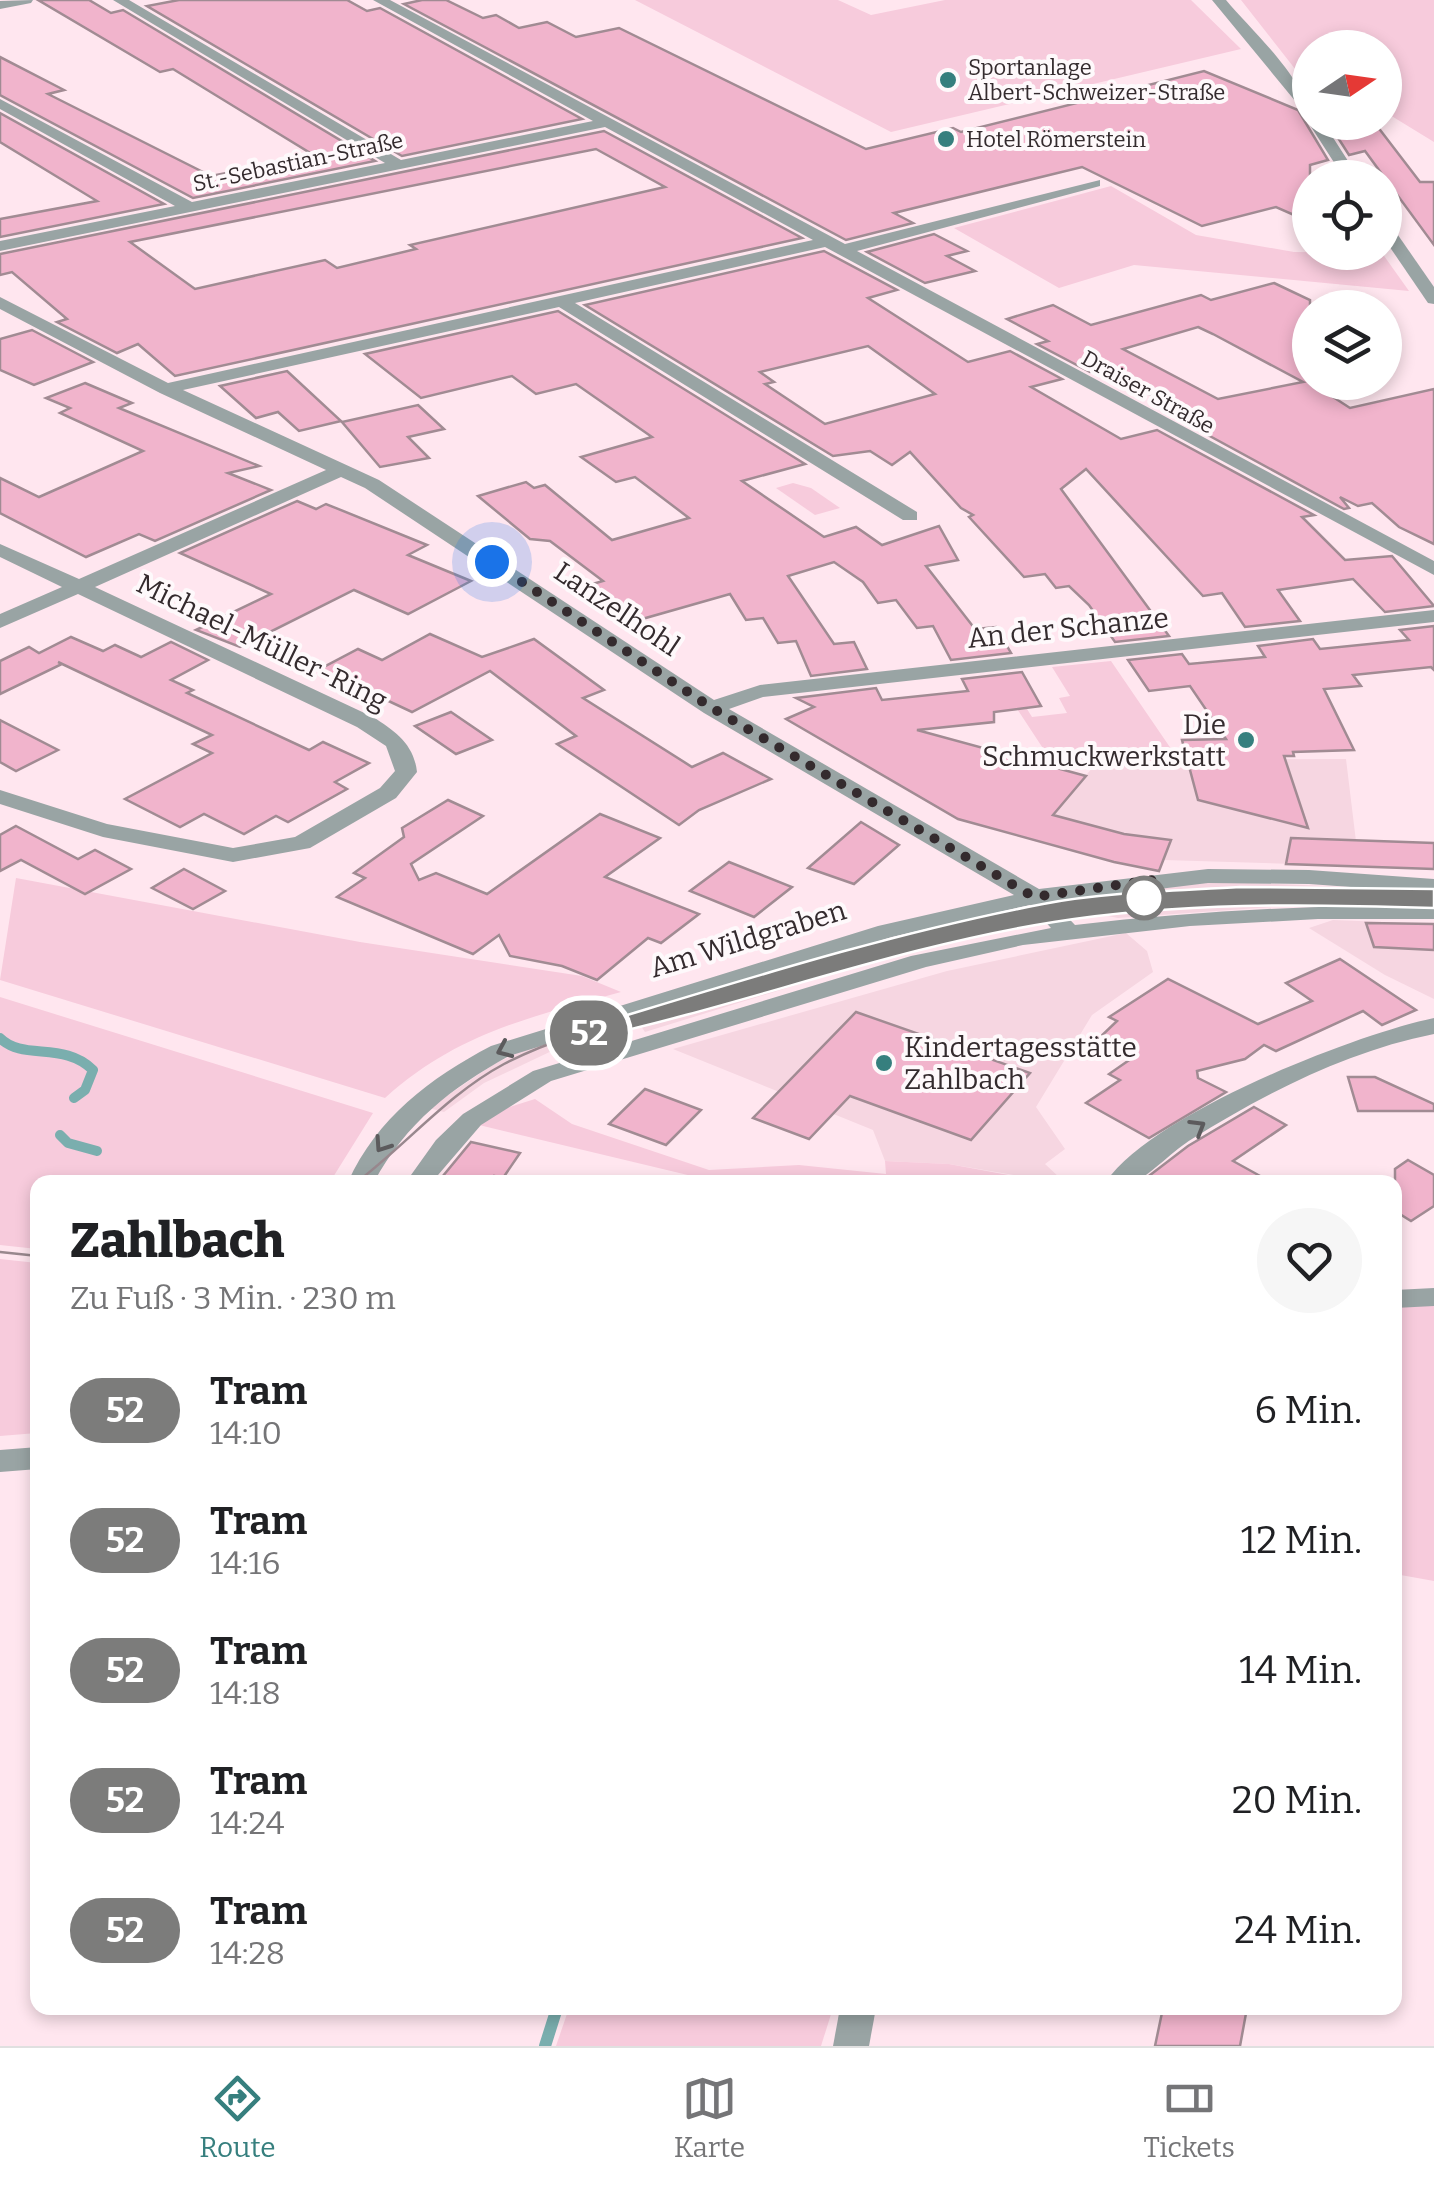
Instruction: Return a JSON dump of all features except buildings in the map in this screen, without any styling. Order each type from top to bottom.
[{"type":"street","points":[[0,5],[26,0]]},
{"type":"street","points":[[120,0],[397,164]]},
{"type":"street","name":"Draiser Straße","points":[[380,0],[1434,569]]},
{"type":"street","points":[[1219,0],[1292,89]]},
{"type":"street","points":[[0,103],[189,207]]},
{"type":"street","name":"St.-Sebastian-Straße","points":[[0,246],[605,123]]},
{"type":"street","points":[[166,390],[834,246],[1095,184]]},
{"type":"street","points":[[1402,253],[1434,299]]},
{"type":"street","name":"Lanzelhohl","points":[[0,302],[166,390],[410,506],[712,708],[1034,897]]},
{"type":"street","points":[[563,302],[910,516]]},
{"type":"street","points":[[0,622],[340,470]]},
{"type":"street","name":"Michael-Müller-Ring","points":[[0,550],[365,722],[393,739],[405,754],[406,772],[388,793],[302,842],[233,855],[119,834],[0,797]]},
{"type":"street","name":"An der Schanze","points":[[712,708],[760,690],[1434,616]]},
{"type":"street","name":"Am Wildgraben","points":[[365,1175],[388,1135],[421,1099],[444,1081],[500,1051],[886,931],[1034,897],[1208,876],[1309,877],[1434,886]]},
{"type":"street","points":[[1034,897],[1067,931]]},
{"type":"street","points":[[424,1175],[462,1125],[485,1107],[542,1076],[920,961],[1067,931],[1298,913],[1434,912]]},
{"type":"street","points":[[1128,1175],[1201,1124],[1320,1061],[1386,1034],[1434,1026]]},
{"type":"street","points":[[1402,1298],[1434,1296]]},
{"type":"street","points":[[0,1460],[30,1458]]},
{"type":"street","points":[[851,2046],[857,2015]]},
{"type":"shaded area","name":"Sportanlage Albert-Schweizer-Straße","points":[[635,0],[838,0],[871,15],[945,0],[1191,0],[1241,49],[891,132]]},
{"type":"shaded area","points":[[1241,0],[1434,0],[1434,142],[1402,122],[1402,30],[1292,30],[1292,65]]},
{"type":"shaded area","points":[[1111,186],[1196,235],[1292,252],[1292,270],[1394,270],[1409,291],[1134,265],[1059,288],[954,228]]},
{"type":"shaded area","points":[[793,483],[811,488],[840,508],[815,515],[776,488]]},
{"type":"shaded area","points":[[1111,661],[1178,759],[1050,759],[1004,689],[1014,688],[1032,717],[1067,713],[1059,698],[1070,696],[1052,667]]},
{"type":"shaded area","points":[[1346,759],[1359,866],[1164,860],[1159,871],[1031,840],[1099,760]]},
{"type":"shaded area","points":[[16,878],[360,942],[582,976],[621,992],[526,1019],[468,1042],[412,1076],[385,1098],[0,980]]},
{"type":"shaded area","points":[[1182,884],[1434,890],[1434,906],[1285,902],[1285,906],[1118,918],[1093,913],[1085,901]]},
{"type":"shaded area","points":[[983,917],[994,932],[861,965],[645,1032],[641,1026],[558,1048],[484,1083],[444,1112],[429,1108],[494,1064],[526,1049],[866,944]]},
{"type":"shaded area","points":[[1333,920],[1434,924],[1434,999],[1385,975],[1309,928]]},
{"type":"shaded area","name":"Kindertagesstätte Zahlbach","points":[[1126,933],[1147,951],[1153,972],[1092,1015],[1036,1107],[1065,1149],[1045,1164],[1057,1175],[1014,1175],[949,1164],[885,1161],[873,1130],[673,1049],[947,971]]},
{"type":"shaded area","points":[[0,997],[373,1113],[334,1175],[30,1175],[30,1248],[0,1245]]},
{"type":"shaded area","points":[[535,1099],[572,1124],[709,1170],[799,1165],[886,1174],[885,1161],[949,1164],[1008,1175],[688,1175],[479,1125],[506,1108]]},
{"type":"shaded area","points":[[0,1259],[30,1262],[30,1434],[0,1436]]},
{"type":"shaded area","points":[[1434,1303],[1434,1581],[1402,1575],[1402,1305]]},
{"type":"shaded area","points":[[567,2015],[831,2015],[821,2046],[556,2046]]},
{"type":"waterway","points":[[0,1038],[20,1049],[57,1053],[82,1061],[93,1070],[85,1090],[74,1098]]},
{"type":"waterway","points":[[60,1135],[68,1143],[97,1151]]},
{"type":"waterway","points":[[545,2046],[555,2015]]},
{"type":"tram line","name":"52","points":[[1434,895],[1309,890],[1240,892],[1046,909],[870,948],[588,1033],[730,1000],[901,948],[1053,916],[1275,898],[1434,903]]},
{"type":"tram line","points":[[365,1175],[464,1090],[528,1053],[603,1026],[889,943],[1044,911],[1174,896],[1303,891],[1434,895]]},
{"type":"tram line","points":[[0,1252],[30,1255]]},
{"type":"place","name":"Sportanlage Albert-Schweizer-Straße","points":[[948,80]]},
{"type":"place","name":"Hotel Römerstein","points":[[946,139]]},
{"type":"place","name":"Die Schmuckwerkstatt","points":[[1246,740]]},
{"type":"place","name":"Kindertagesstätte Zahlbach","points":[[884,1063]]},
{"type":"route","points":[[492,562],[712,708],[1034,897],[1153,880],[1144,898]]}]
